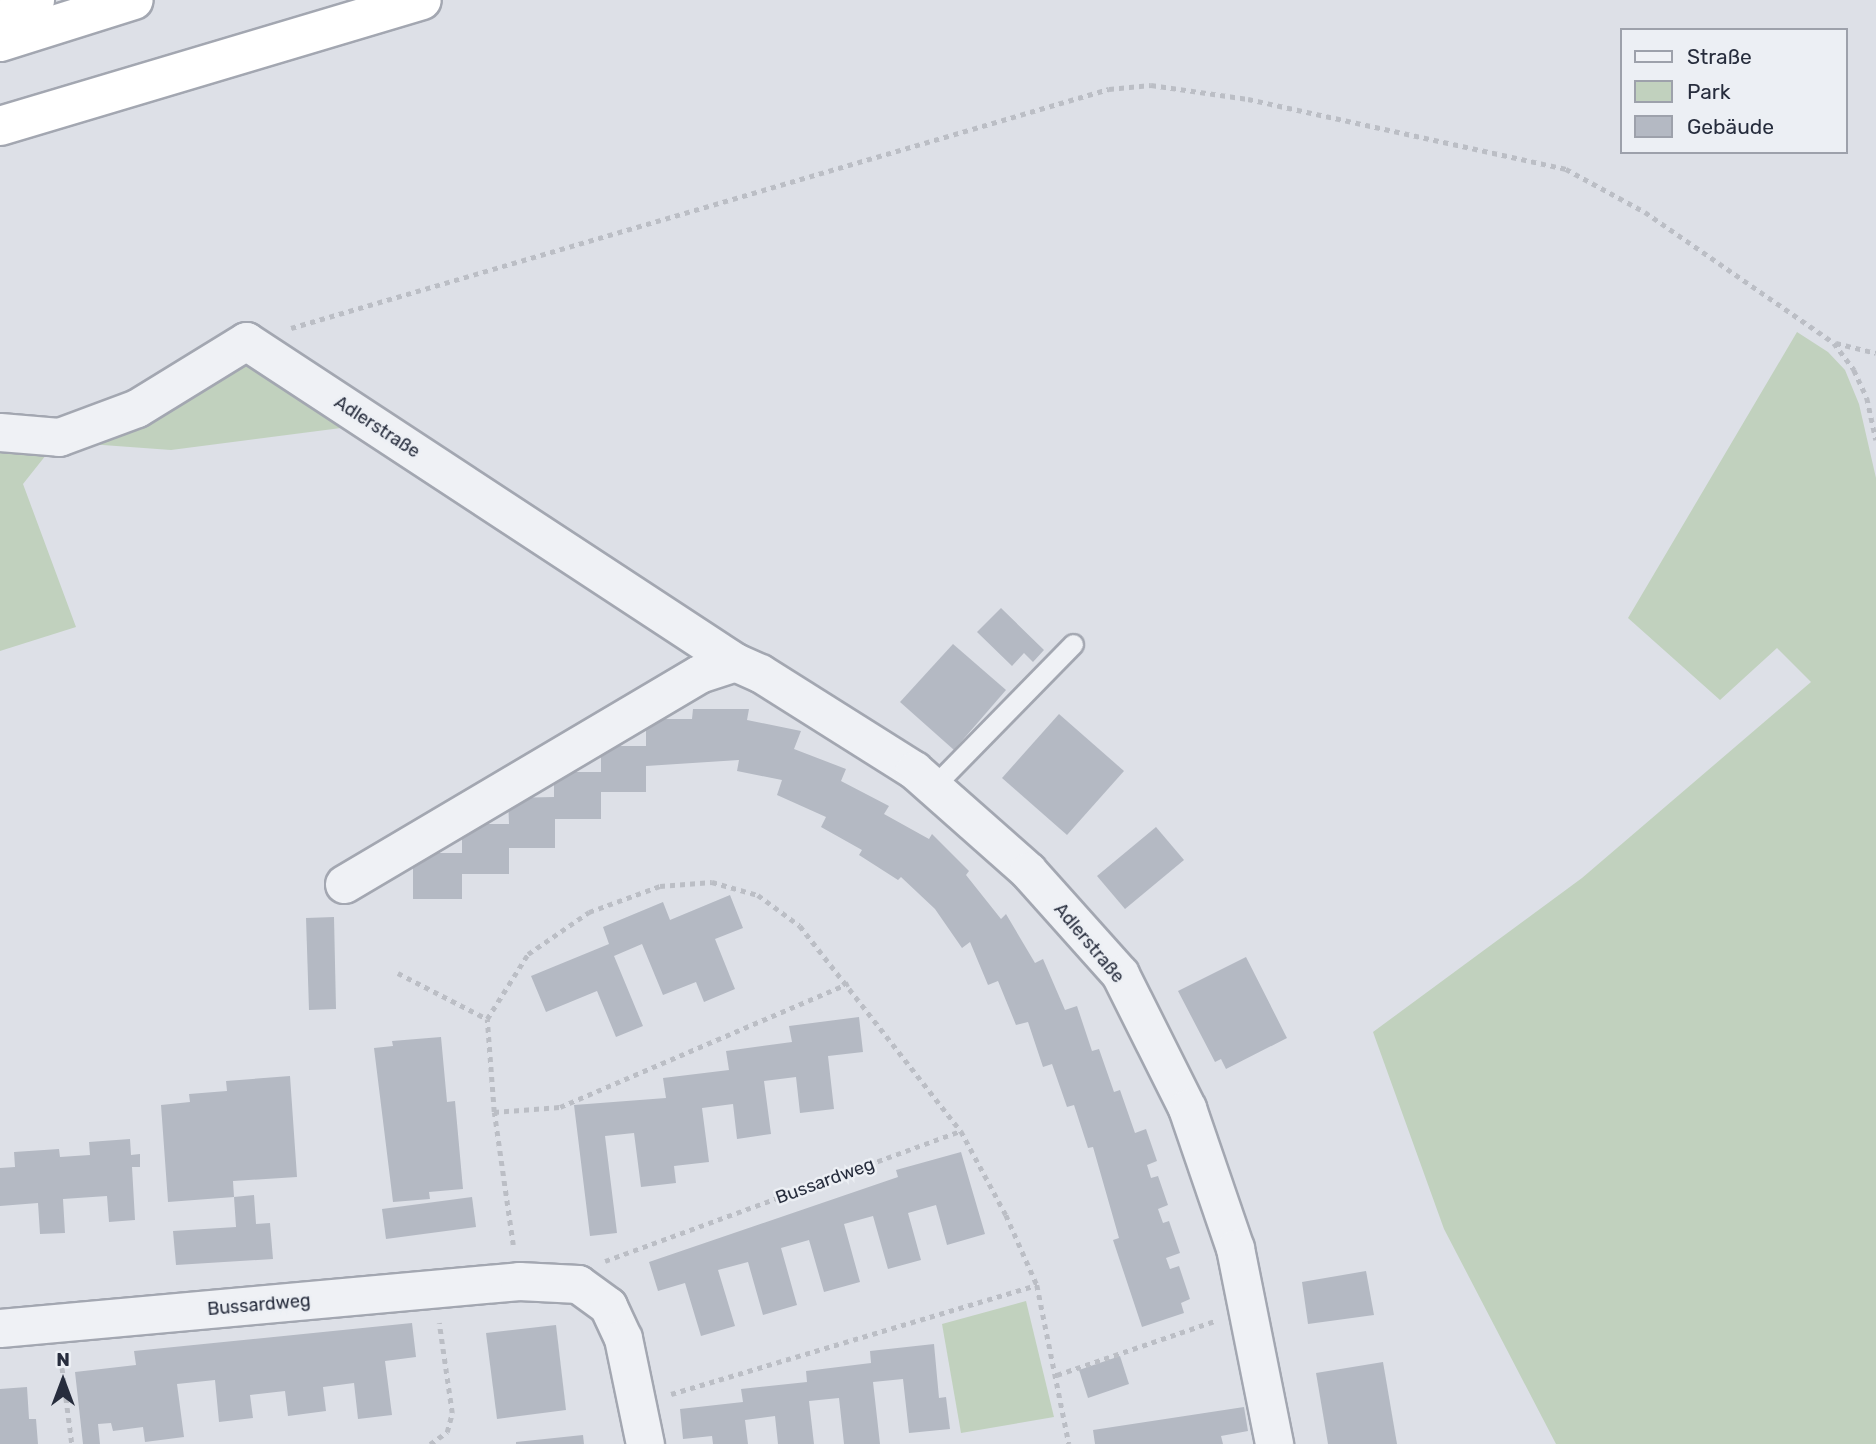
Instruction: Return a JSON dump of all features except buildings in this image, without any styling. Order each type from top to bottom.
[{"type":"highway","points":[[0,23],[35,0]]},
{"type":"highway","points":[[0,42],[134,0]]},
{"type":"highway","points":[[0,126],[422,0]]},
{"type":"street","points":[[0,432],[59,437],[137,408],[246,341]]},
{"type":"street","name":"Adlerstraße","points":[[246,341],[734,662],[760,673],[915,770],[1028,871],[1119,974],[1187,1108],[1235,1248],[1274,1444]]},
{"type":"street","points":[[344,884],[699,674],[734,662]]},
{"type":"street","name":"Bussardweg","points":[[0,1328],[519,1281],[578,1284]]},
{"type":"street","points":[[578,1284],[608,1306],[623,1338],[640,1404],[645,1444]]},
{"type":"lane","points":[[933,787],[1073,644]]},
{"type":"path","points":[[246,341],[1083,97],[1151,85],[1248,99],[1566,169],[1646,212],[1834,343],[1876,353]]},
{"type":"path","points":[[1834,343],[1863,388],[1876,440]]},
{"type":"path","points":[[519,1281],[494,1112],[487,1018],[528,954],[589,912],[660,886],[712,883],[758,895],[800,926],[849,983],[961,1131],[1006,1214],[1037,1286],[1069,1444]]},
{"type":"path","points":[[398,973],[487,1018]]},
{"type":"path","points":[[494,1112],[560,1107],[849,983]]},
{"type":"path","name":"Bussardweg","points":[[578,1284],[606,1261],[961,1131]]},
{"type":"path","points":[[640,1404],[1037,1286]]},
{"type":"path","points":[[430,1444],[447,1432],[452,1413],[434,1290]]},
{"type":"path","points":[[1057,1375],[1248,1309]]},
{"type":"path","points":[[56,1323],[72,1444]]},
{"type":"green space","points":[[1797,332],[1828,352],[1845,370],[1859,404],[1876,478],[1876,1444],[1556,1444],[1444,1229],[1373,1032],[1582,878],[1811,682],[1777,648],[1720,700],[1628,618]]},
{"type":"green space","points":[[248,365],[282,383],[341,428],[171,450],[89,444],[216,375]]},
{"type":"green space","points":[[50,450],[23,484],[76,627],[0,651],[0,451]]},
{"type":"green space","points":[[1026,1301],[1054,1417],[961,1433],[942,1324]]}]
